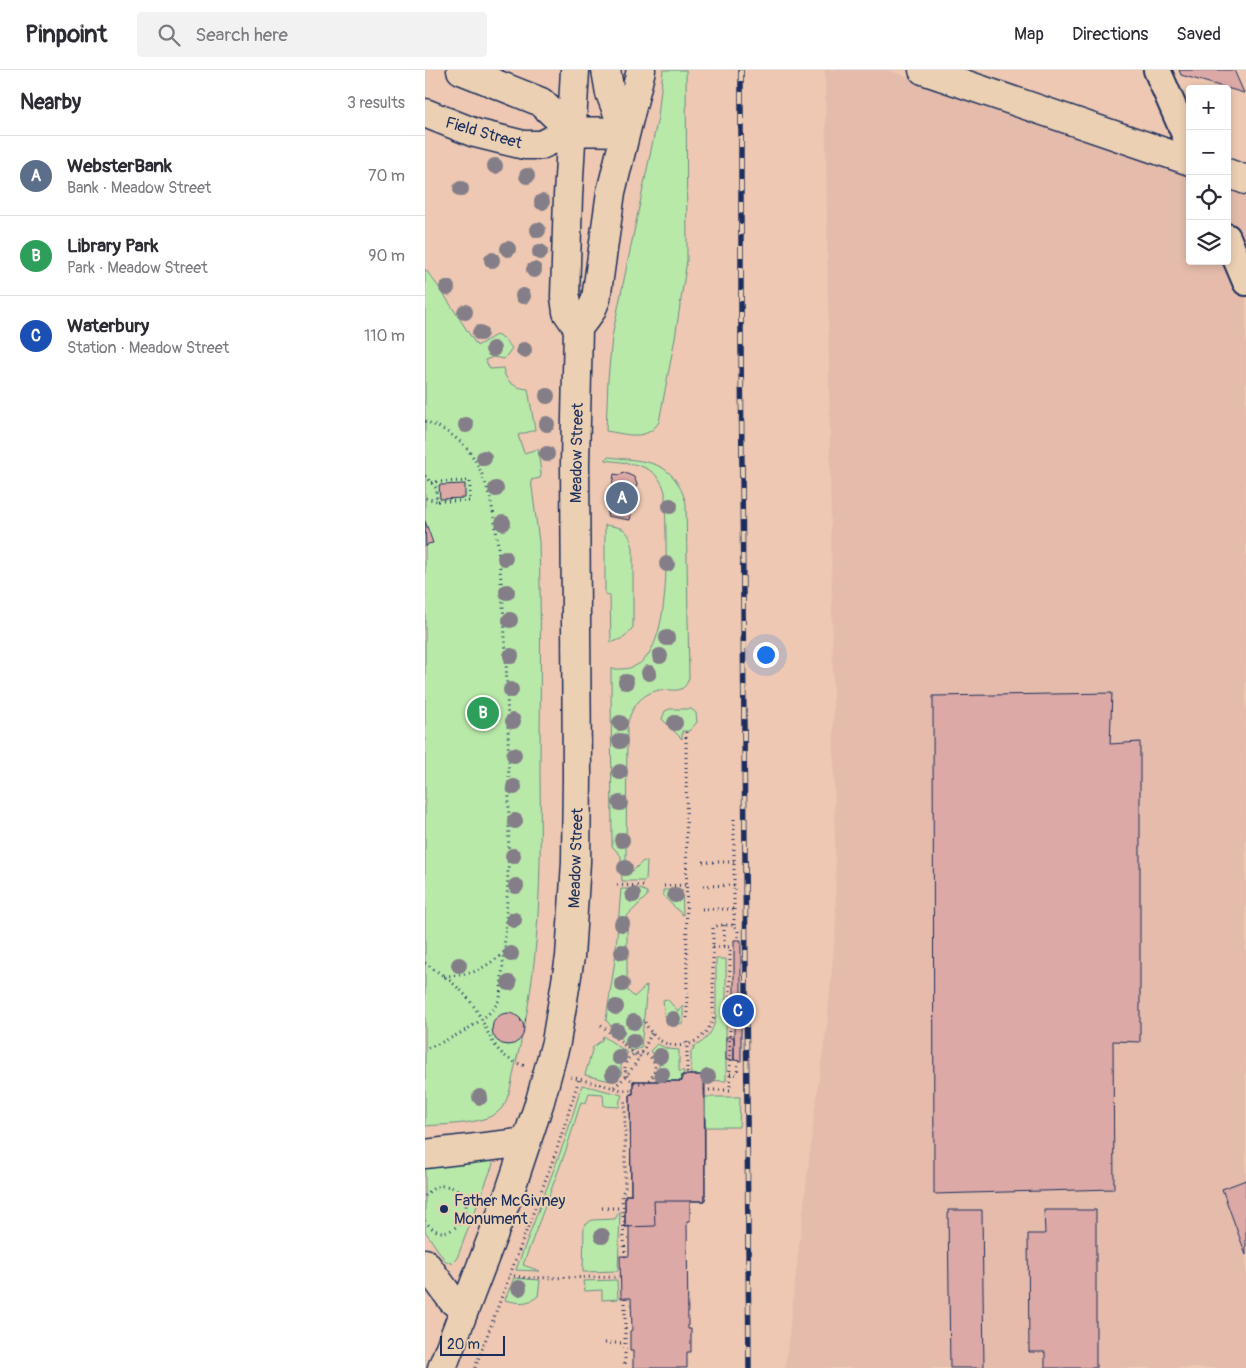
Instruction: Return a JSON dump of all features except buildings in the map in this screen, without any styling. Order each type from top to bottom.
[{"type":"main road","points":[[461,70],[541,102],[571,131]]},
{"type":"main road","name":"Meadow Street","points":[[442,1368],[527,1142],[547,1079],[556,1042],[569,966],[573,918],[577,776],[575,463],[578,328],[567,312],[565,297],[575,70]]},
{"type":"main road","points":[[606,70],[610,93],[625,132]]},
{"type":"main road","points":[[578,328],[591,311],[596,299],[609,202],[641,70]]},
{"type":"main road","points":[[925,70],[1186,160]]},
{"type":"main road","name":"Field Street","points":[[425,113],[475,133],[524,145],[541,145],[571,131],[625,132]]},
{"type":"main road","points":[[1230,175],[1246,180]]},
{"type":"main road","points":[[425,1154],[527,1142]]},
{"type":"main road","points":[[425,1263],[452,1300],[465,1310]]},
{"type":"street","points":[[1157,70],[1186,137]]},
{"type":"street","points":[[1231,246],[1246,282]]},
{"type":"path","points":[[425,421],[443,429],[474,458],[487,491],[497,541],[507,664],[510,808],[505,953],[498,1005],[493,1011],[447,1041],[425,1049]]},
{"type":"path","points":[[425,476],[436,488],[437,501]]},
{"type":"path","points":[[425,498],[437,501],[470,501],[470,481],[431,482]]},
{"type":"path","points":[[686,732],[687,1020]]},
{"type":"path","points":[[734,815],[734,925],[738,940]]},
{"type":"path","points":[[703,862],[734,862]]},
{"type":"path","points":[[617,885],[645,886]]},
{"type":"path","points":[[664,886],[687,885]]},
{"type":"path","points":[[703,886],[734,885]]},
{"type":"path","points":[[701,909],[734,909]]},
{"type":"path","points":[[724,925],[724,947]]},
{"type":"path","points":[[645,1022],[652,1032],[664,1043],[687,1044],[701,1039],[709,1029],[713,1019],[711,947],[713,928],[714,926],[734,925]]},
{"type":"path","points":[[704,1090],[730,1090],[730,947],[711,947]]},
{"type":"path","points":[[443,976],[471,974],[505,953]]},
{"type":"path","points":[[425,963],[457,987],[469,1000],[481,1019],[495,1048],[512,1062],[521,1064]]},
{"type":"path","points":[[520,1020],[526,1020]]},
{"type":"path","points":[[601,1024],[639,1058]]},
{"type":"path","points":[[613,1088],[624,1080],[645,1049],[652,1032]]},
{"type":"path","points":[[687,1044],[687,1075]]},
{"type":"path","points":[[641,1053],[651,1058],[655,1066],[653,1076],[647,1082],[637,1083],[628,1078],[625,1067],[626,1061],[634,1054],[641,1053]]},
{"type":"path","points":[[730,1074],[737,1074],[738,1061]]},
{"type":"path","points":[[475,1368],[561,1140],[579,1079],[622,1090],[633,1090]]},
{"type":"path","points":[[625,1101],[625,1187],[622,1195],[625,1256]]},
{"type":"path","points":[[425,1196],[434,1188],[449,1186],[456,1189],[462,1195],[467,1209],[461,1223],[447,1231],[433,1228],[425,1220]]},
{"type":"path","points":[[603,1208],[622,1208]]},
{"type":"path","points":[[509,1275],[526,1278],[621,1277]]},
{"type":"path","points":[[625,1298],[625,1368]]},
{"type":"path","points":[[605,1343],[625,1343]]},
{"type":"shaded area","points":[[825,70],[888,70],[1186,171],[1186,265],[1231,265],[1231,186],[1246,191],[1246,1368],[785,1368],[816,1099],[827,1025],[836,922]]},
{"type":"green space","points":[[663,70],[686,70],[687,260],[659,422],[648,432],[629,435],[606,431],[612,337],[658,117]]},
{"type":"green space","points":[[425,269],[441,290],[477,346],[496,335],[504,339],[512,348],[504,359],[493,357],[485,360],[490,369],[503,368],[508,381],[528,389],[535,430],[518,435],[524,453],[538,449],[541,474],[540,478],[531,480],[539,542],[540,585],[538,919],[535,955],[524,1026],[509,1093],[501,1109],[495,1114],[476,1121],[425,1126]]},
{"type":"green space","points":[[609,457],[647,462],[666,470],[681,489],[686,503],[689,678],[687,684],[681,689],[659,690],[646,695],[633,708],[627,727],[626,865],[633,871],[643,861],[647,862],[645,881],[622,881],[621,856],[612,846],[611,669],[634,667],[637,665],[649,653],[657,635],[663,612],[665,586],[665,492],[661,482],[650,470],[634,464],[605,459]]},
{"type":"green space","points":[[605,525],[624,530],[629,536],[633,548],[633,627],[625,637],[611,643],[610,595],[605,594]]},
{"type":"green space","points":[[670,709],[691,709],[696,713],[697,722],[689,731],[682,731],[682,739],[662,719],[665,711]]},
{"type":"green space","points":[[621,889],[640,889],[647,892],[647,896],[627,916],[627,990],[634,997],[647,985],[641,1048],[631,1051],[606,1020],[615,960]]},
{"type":"green space","points":[[663,890],[682,890],[683,915],[663,896]]},
{"type":"green space","points":[[716,959],[726,959],[726,1081],[705,1080],[691,1075],[691,1051],[694,1050],[693,1047],[709,1035],[715,1021]]},
{"type":"green space","points":[[667,999],[678,1011],[683,1006],[683,1024],[673,1023],[665,1016],[663,1000]]},
{"type":"green space","points":[[603,1036],[628,1053],[622,1063],[622,1075],[610,1081],[585,1075],[593,1047],[602,1040]]},
{"type":"green space","points":[[657,1044],[668,1049],[679,1050],[679,1071],[684,1071],[682,1081],[654,1082],[657,1078],[659,1065],[654,1054],[650,1051]]},
{"type":"green space","points":[[582,1085],[622,1095],[619,1107],[604,1106],[603,1094],[589,1093],[585,1103],[581,1102],[566,1150],[523,1265],[540,1271],[516,1270],[566,1137]]},
{"type":"green space","points":[[704,1097],[740,1097],[739,1127],[705,1127]]},
{"type":"green space","points":[[489,1158],[493,1164],[457,1258],[452,1263],[446,1262],[425,1231],[425,1165]]},
{"type":"green space","points":[[620,1211],[618,1271],[583,1272],[584,1226],[592,1220],[615,1219]]},
{"type":"green space","points":[[514,1278],[540,1280],[538,1296],[526,1302],[505,1300]]},
{"type":"green space","points":[[617,1280],[618,1299],[602,1300],[602,1290],[585,1291],[583,1281]]},
{"type":"railway","points":[[741,70],[741,342],[749,1368]]},
{"type":"place","name":"WebsterBank","points":[[622,498]]},
{"type":"place","name":"Library Park","points":[[483,713]]},
{"type":"place","name":"Waterbury","points":[[738,1011]]},
{"type":"place","name":"Father McGivney Monument","points":[[444,1209]]}]
